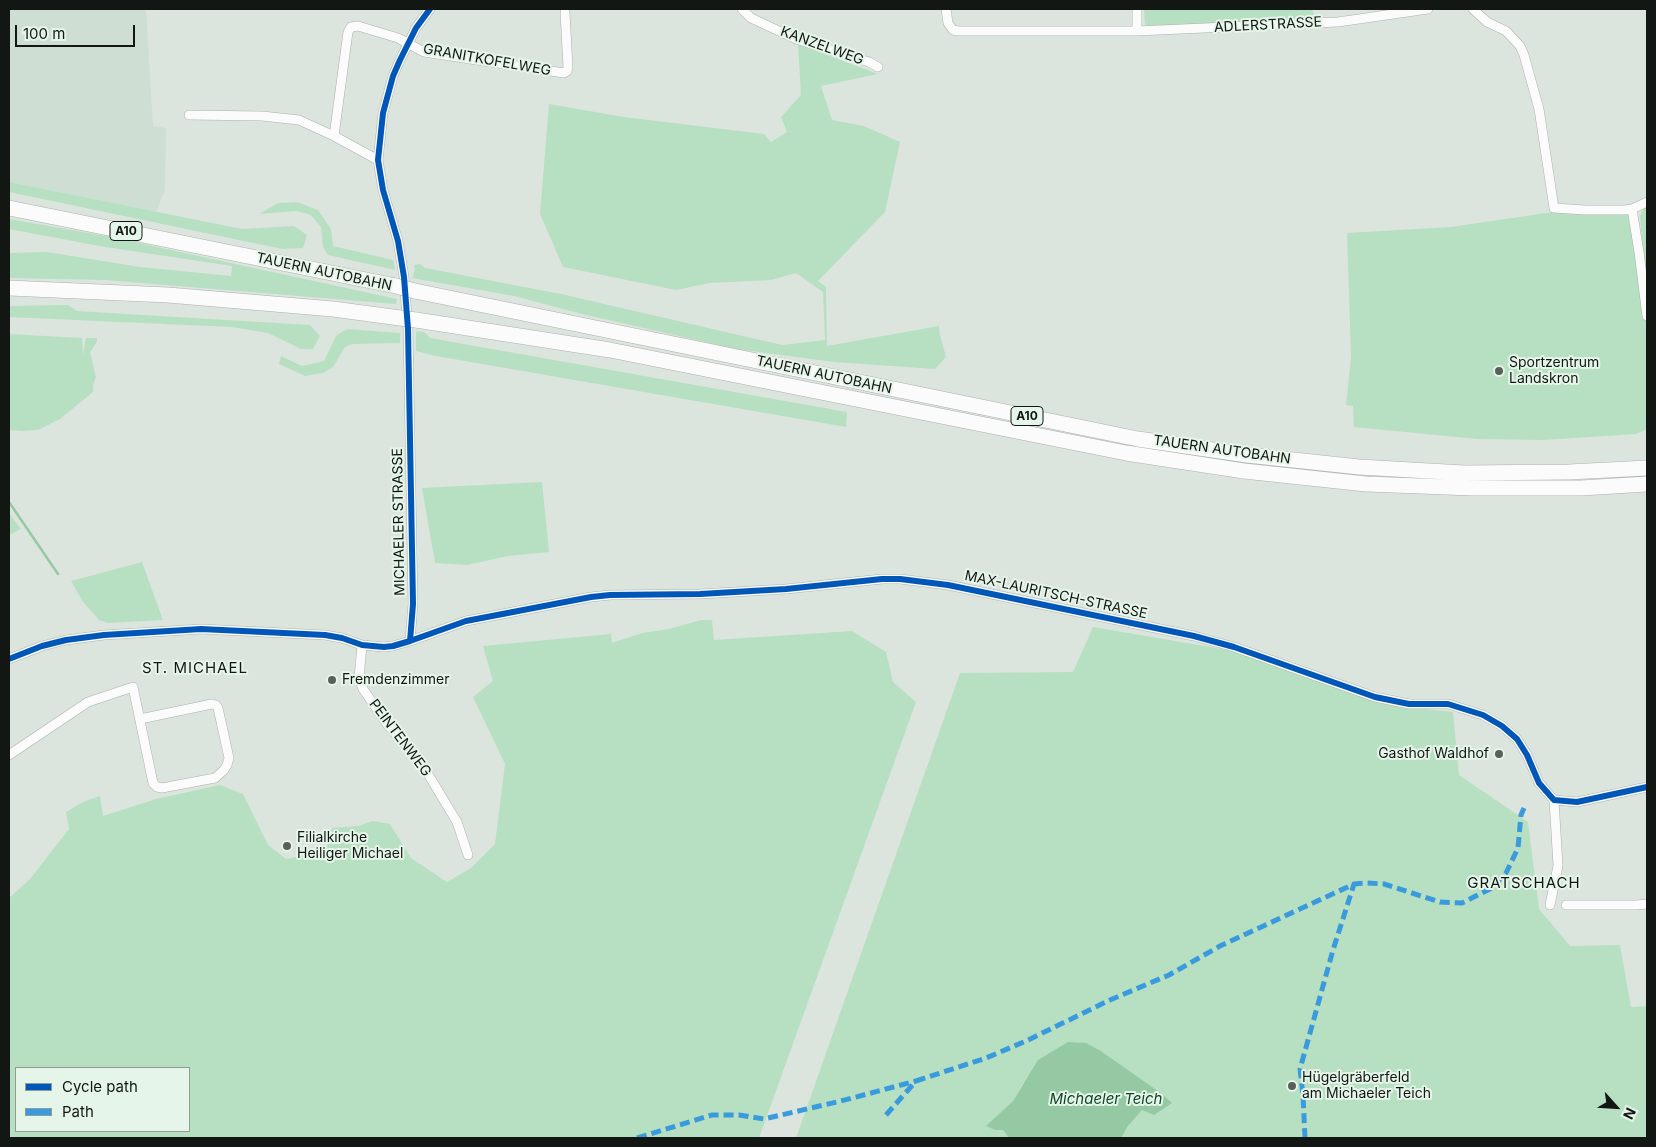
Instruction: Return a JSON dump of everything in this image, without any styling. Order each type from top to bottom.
[{"type":"highway","name":"TAUERN AUTOBAHN","points":[[9,208],[1128,437],[1247,455],[1359,467],[1464,473],[1569,472],[1647,468]]},
{"type":"highway","name":"TAUERN AUTOBAHN","points":[[9,288],[168,295],[333,309],[416,320],[610,350],[1126,453],[1244,471],[1366,484],[1473,488],[1581,488],[1647,484]]},
{"type":"street","name":"MICHAELER STRASSE","points":[[410,641],[413,604],[408,329],[404,277],[398,241],[383,190],[378,160],[383,113],[394,76],[416,28],[430,9]]},
{"type":"street","name":"KANZELWEG","points":[[742,9],[750,18],[796,39],[869,62],[878,67]]},
{"type":"street","name":"ADLERSTRASSE","points":[[946,9],[948,23],[953,30],[958,31],[1137,31],[1338,22],[1428,9]]},
{"type":"street","points":[[1137,9],[1137,31]]},
{"type":"street","points":[[1473,9],[1488,22],[1506,31],[1520,46],[1524,55],[1537,101],[1554,208],[1585,210],[1632,209],[1647,202]]},
{"type":"street","name":"GRANITKOFELWEG","points":[[408,44],[424,52],[564,73],[568,68],[565,12]]},
{"type":"street","points":[[334,136],[348,32],[351,27],[358,26],[398,38],[408,44]]},
{"type":"street","points":[[189,115],[262,116],[299,120],[334,136],[378,160]]},
{"type":"street","points":[[1632,209],[1647,316]]},
{"type":"street","name":"MAX-LAURITSCH-STRASSE","points":[[410,641],[466,621],[591,597],[786,590],[882,579],[900,579],[939,584],[1194,636],[1375,697],[1408,704],[1448,704],[1483,715],[1502,726],[1517,739],[1527,755],[1539,783],[1554,800]]},
{"type":"street","points":[[9,659],[42,646],[66,640],[113,634],[201,629],[326,635],[362,645],[393,646],[410,641]]},
{"type":"street","name":"PEINTENWEG","points":[[362,645],[359,678],[363,689],[387,724],[425,769],[457,822],[468,855]]},
{"type":"street","points":[[9,755],[88,702],[133,687],[153,783],[156,787],[162,788],[215,778],[227,765],[229,758],[216,705],[212,704],[140,719]]},
{"type":"street","points":[[1550,905],[1558,866],[1554,800],[1577,802],[1647,787]]},
{"type":"street","points":[[1566,904],[1647,904]]},
{"type":"shaded area","points":[[9,9],[146,9],[153,126],[166,128],[165,190],[156,212],[9,182]]},
{"type":"shaded area","points":[[1144,9],[1312,9],[1315,20],[1149,26],[1145,25]]},
{"type":"shaded area","points":[[798,44],[878,74],[821,86],[832,120],[864,126],[900,142],[885,212],[818,281],[826,287],[827,346],[939,326],[946,357],[935,369],[834,362],[736,349],[582,314],[514,296],[412,278],[415,270],[414,265],[420,264],[425,268],[561,294],[782,345],[825,340],[823,292],[796,273],[771,280],[710,283],[676,290],[563,267],[540,214],[549,104],[624,117],[764,134],[771,142],[787,132],[781,117],[801,95]]},
{"type":"shaded area","points":[[9,182],[242,229],[294,226],[307,235],[303,248],[282,249],[9,192]]},
{"type":"shaded area","points":[[297,202],[318,210],[331,229],[333,246],[393,260],[395,270],[328,255],[323,247],[321,227],[311,215],[296,211],[259,214],[278,203]]},
{"type":"shaded area","points":[[1647,206],[1647,306],[1640,216],[1643,209]]},
{"type":"shaded area","name":"Sportzentrum Landskron","points":[[1553,212],[1633,213],[1647,315],[1647,429],[1636,434],[1543,440],[1477,439],[1354,427],[1353,406],[1346,405],[1351,357],[1347,233],[1451,227]]},
{"type":"shaded area","points":[[9,219],[111,237],[397,299],[396,304],[105,280],[9,278],[9,253],[47,252],[140,267],[231,276],[232,266],[99,246],[9,229]]},
{"type":"shaded area","points":[[68,305],[77,311],[310,325],[320,336],[313,349],[301,349],[268,333],[231,327],[9,317],[9,306]]},
{"type":"shaded area","points":[[347,329],[400,333],[400,343],[352,344],[345,347],[333,367],[323,373],[305,376],[279,364],[281,356],[302,366],[324,361],[336,336]]},
{"type":"shaded area","points":[[416,331],[424,332],[430,338],[847,412],[846,427],[436,356],[416,351]]},
{"type":"shaded area","points":[[9,334],[82,338],[83,355],[86,338],[97,338],[97,342],[90,352],[96,377],[93,392],[60,419],[38,430],[9,430]]},
{"type":"shaded area","points":[[542,482],[549,552],[508,556],[467,565],[435,563],[422,488]]},
{"type":"shaded area","points":[[9,513],[21,529],[9,535]]},
{"type":"shaded area","points":[[142,562],[163,620],[108,623],[99,620],[83,602],[71,581]]},
{"type":"shaded area","points":[[701,620],[712,620],[714,640],[852,631],[886,652],[893,682],[916,702],[759,1138],[9,1138],[9,898],[30,879],[69,829],[66,812],[83,802],[100,796],[103,816],[156,799],[220,785],[243,794],[268,845],[286,859],[326,851],[332,828],[358,826],[373,821],[390,824],[411,858],[447,882],[471,868],[495,844],[505,764],[473,697],[493,681],[483,646],[611,634],[612,643],[642,633],[669,629]]},
{"type":"shaded area","points":[[1093,627],[1234,651],[1388,705],[1453,712],[1459,775],[1528,822],[1539,909],[1570,946],[1620,945],[1631,1007],[1647,1006],[1647,1138],[1121,1138],[1128,1126],[1158,1091],[1101,1051],[1024,1082],[1013,1101],[987,1126],[995,1130],[1003,1130],[1009,1138],[796,1138],[960,673],[1073,672]]},
{"type":"water","name":"Michaeler Teich","points":[[1068,1042],[1086,1043],[1101,1051],[1172,1103],[1154,1115],[1142,1110],[1128,1126],[1121,1138],[1009,1138],[1003,1130],[995,1130],[986,1126],[1013,1101],[1038,1060]]},
{"type":"waterway","points":[[9,502],[58,574]]},
{"type":"marked path","points":[[886,1115],[916,1081],[986,1058],[1026,1041],[1110,1000],[1169,975],[1220,946],[1354,884],[1384,884],[1440,902],[1462,903],[1490,889],[1506,873],[1518,848],[1521,815],[1524,808]]},
{"type":"marked path","points":[[1305,1138],[1300,1069],[1333,950],[1354,884]]},
{"type":"marked path","points":[[637,1138],[712,1115],[739,1115],[764,1119],[916,1081]]},
{"type":"cycle path","points":[[9,659],[42,646],[66,640],[104,635],[201,629],[325,635],[342,638],[362,645],[384,647],[410,641],[413,604],[408,329],[404,277],[398,241],[383,190],[378,160],[383,113],[393,76],[416,28],[430,9]]},
{"type":"cycle path","points":[[410,641],[466,621],[591,597],[786,589],[882,579],[900,579],[948,585],[1194,636],[1234,647],[1375,697],[1409,704],[1448,704],[1483,715],[1502,726],[1517,739],[1527,755],[1539,783],[1554,800],[1577,802],[1647,787]]},
{"type":"place","name":"Sportzentrum Landskron","points":[[1499,371]]},
{"type":"place","name":"Fremdenzimmer","points":[[332,680]]},
{"type":"place","name":"Gasthof Waldhof","points":[[1499,754]]},
{"type":"place","name":"Filialkirche Heiliger Michael","points":[[287,846]]},
{"type":"place","name":"Hügelgräberfeld am Michaeler Teich","points":[[1292,1086]]},
{"type":"district","name":"ST. MICHAEL","points":[[195,668]]},
{"type":"district","name":"GRATSCHACH","points":[[1524,883]]}]
